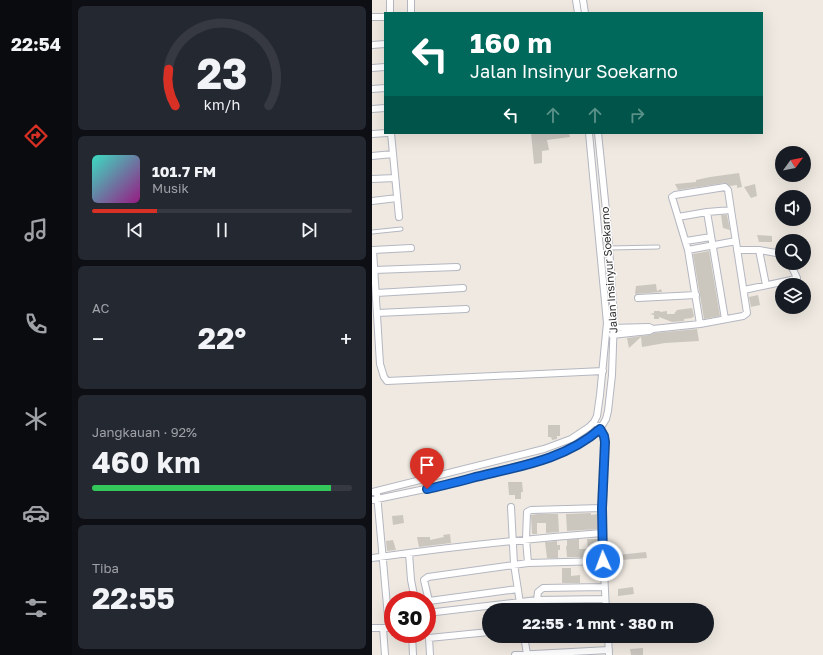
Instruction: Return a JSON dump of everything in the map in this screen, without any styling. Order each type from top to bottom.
[{"type":"street","points":[[390,0],[390,12]]},
{"type":"street","points":[[411,0],[411,12]]},
{"type":"street","points":[[576,0],[578,12]]},
{"type":"street","points":[[583,0],[585,12]]},
{"type":"street","points":[[372,17],[384,17]]},
{"type":"street","points":[[372,45],[384,44]]},
{"type":"street","points":[[372,68],[384,67]]},
{"type":"street","points":[[372,89],[384,88]]},
{"type":"street","points":[[372,109],[384,108]]},
{"type":"street","points":[[372,134],[384,133]]},
{"type":"street","points":[[391,134],[399,217]]},
{"type":"street","name":"Jalan Insinyur Soekarno","points":[[589,134],[605,300],[606,328],[598,409],[594,422]]},
{"type":"street","name":"Jalan Insinyur Soekarno","points":[[375,499],[438,487],[542,461],[576,446],[600,429],[606,419],[608,411],[614,331],[609,248],[598,134]]},
{"type":"street","points":[[372,156],[393,154]]},
{"type":"street","points":[[372,179],[395,178]]},
{"type":"street","points":[[606,336],[614,331],[700,324],[747,314],[732,210],[728,190],[723,186],[673,196],[688,250],[700,324]]},
{"type":"street","points":[[372,201],[397,198]]},
{"type":"street","points":[[596,199],[604,199]]},
{"type":"street","points":[[678,217],[707,212],[732,210]]},
{"type":"street","points":[[707,212],[725,319]]},
{"type":"street","points":[[686,241],[711,237]]},
{"type":"street","points":[[688,250],[736,241]]},
{"type":"street","points":[[411,248],[373,250],[380,364],[384,377],[387,381],[602,371]]},
{"type":"street","points":[[737,250],[759,250],[775,253]]},
{"type":"street","points":[[759,250],[766,285]]},
{"type":"street","points":[[374,270],[457,267]]},
{"type":"street","points":[[744,290],[797,279],[793,270]]},
{"type":"street","points":[[376,293],[463,288]]},
{"type":"street","points":[[638,298],[696,295]]},
{"type":"street","points":[[377,314],[466,309]]},
{"type":"street","points":[[606,328],[614,331]]},
{"type":"street","points":[[385,591],[374,491],[558,445],[571,439],[594,422],[604,436],[605,442],[602,533],[605,603]]},
{"type":"street","points":[[538,451],[542,461]]},
{"type":"street","points":[[436,476],[438,487]]},
{"type":"street","points":[[511,507],[514,564],[520,602]]},
{"type":"street","points":[[528,563],[526,513],[529,510],[602,508]]},
{"type":"street","points":[[372,558],[424,550],[526,538],[602,533]]},
{"type":"street","points":[[409,553],[413,591]]},
{"type":"street","points":[[427,591],[424,580],[426,578],[514,564],[603,561]]},
{"type":"street","points":[[537,600],[538,592],[543,588],[604,587]]},
{"type":"street","points":[[436,600],[518,589]]},
{"type":"street","points":[[436,611],[537,600],[605,599]]},
{"type":"street","points":[[372,628],[384,628]]},
{"type":"street","points":[[430,655],[429,638],[482,633]]},
{"type":"street","points":[[385,655],[386,643]]},
{"type":"street","points":[[412,643],[413,655]]},
{"type":"street","points":[[526,643],[528,654]]},
{"type":"street","points":[[515,655],[609,653],[608,643]]},
{"type":"lane","points":[[372,232],[401,230]]},
{"type":"lane","points":[[609,248],[658,247]]},
{"type":"building","points":[[531,134],[569,134],[570,137],[547,140],[549,150],[542,151],[542,163],[534,164]]},
{"type":"building","points":[[739,173],[742,187],[737,188],[737,185],[730,186],[725,183],[678,190],[675,184],[696,182],[696,180],[710,177]]},
{"type":"building","points":[[755,184],[757,196],[751,198],[744,187]]},
{"type":"building","points":[[721,215],[727,215],[730,230],[723,228]]},
{"type":"building","points":[[757,235],[772,236],[772,242],[759,242]]},
{"type":"building","points":[[709,251],[720,316],[704,319],[693,254]]},
{"type":"building","points":[[656,284],[657,291],[661,289],[662,292],[635,294],[636,286]]},
{"type":"building","points":[[758,295],[760,305],[751,307],[749,297]]},
{"type":"building","points":[[692,308],[694,316],[692,318],[684,319],[684,321],[672,322],[659,317],[659,319],[654,319],[654,315],[650,314],[654,313],[654,311],[667,311],[667,314],[674,314],[677,310]]},
{"type":"building","points":[[697,329],[699,341],[665,343],[642,347],[641,337],[629,348],[627,338],[654,333]]},
{"type":"building","points":[[548,425],[560,425],[560,436],[557,436],[557,439],[552,440],[551,437],[548,437]]},
{"type":"building","points":[[508,482],[522,482],[523,492],[521,492],[521,499],[515,499],[515,495],[509,495]]},
{"type":"building","points":[[591,513],[591,515],[597,514],[598,529],[567,531],[566,514]]},
{"type":"building","points":[[558,514],[559,532],[546,533],[546,523],[537,523],[537,534],[532,534],[531,515]]},
{"type":"building","points":[[403,515],[404,523],[393,525],[392,516]]},
{"type":"building","points":[[450,534],[451,543],[419,547],[417,537],[430,537],[430,540]]},
{"type":"building","points":[[579,539],[579,549],[588,549],[587,539],[598,539],[599,557],[567,557],[567,540]]},
{"type":"building","points":[[393,540],[396,550],[387,551],[386,541]]},
{"type":"building","points":[[557,541],[557,545],[560,545],[560,550],[558,550],[558,558],[547,558],[545,542]]},
{"type":"building","points":[[646,552],[647,558],[608,561],[608,555]]},
{"type":"building","points":[[562,568],[571,568],[571,576],[580,575],[580,583],[562,583]]},
{"type":"building","points":[[633,587],[634,594],[618,596],[618,589]]},
{"type":"building","points":[[643,648],[643,655],[631,655],[630,649]]},
{"type":"route","points":[[427,489],[542,461],[576,446],[600,429],[603,432],[605,442],[602,508],[603,561]]}]
